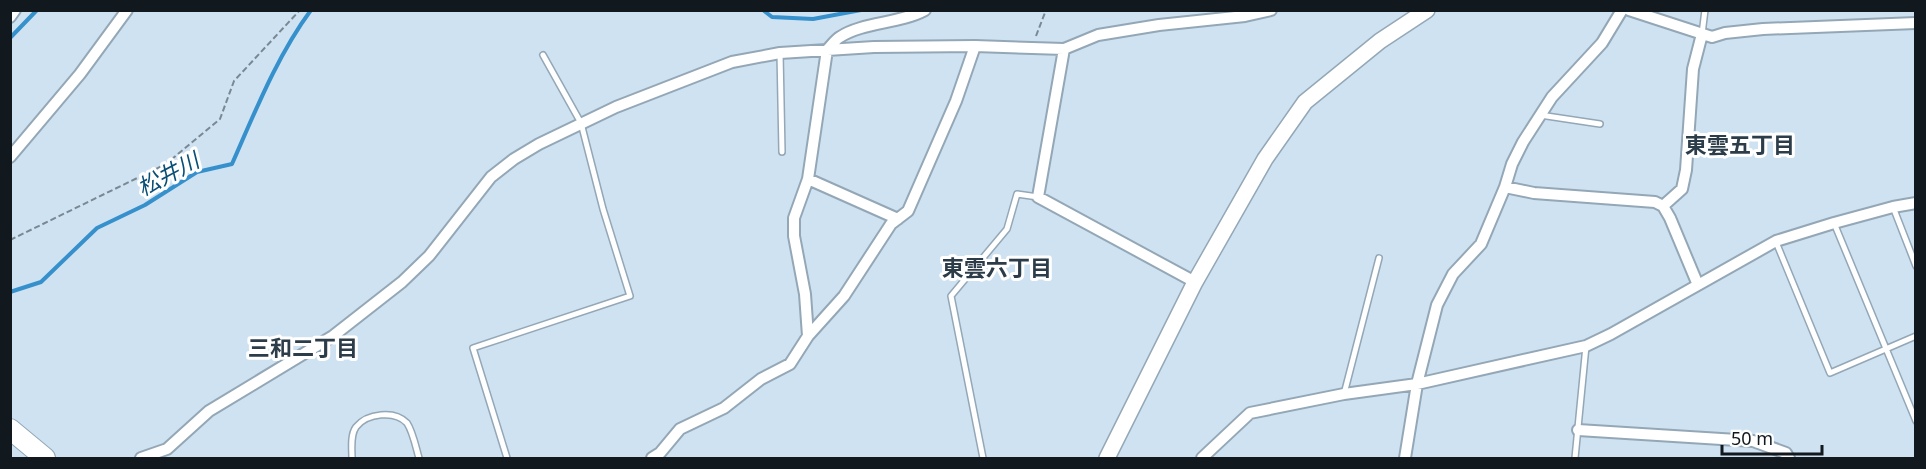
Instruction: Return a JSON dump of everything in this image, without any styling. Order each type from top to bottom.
[{"type":"highway","points":[[10,429],[45,459]]},
{"type":"street","points":[[10,17],[15,10]]},
{"type":"street","points":[[10,158],[80,74],[127,10]]},
{"type":"street","points":[[808,336],[805,294],[794,236],[794,218],[808,179],[826,50],[839,37],[861,28],[911,18],[925,10]]},
{"type":"street","points":[[141,459],[167,448],[209,411],[333,336],[402,282],[429,256],[491,177],[514,159],[539,144],[616,107],[732,62],[780,52],[874,47],[975,46],[1064,49],[1098,35],[1159,25],[1245,16],[1271,10]]},
{"type":"street","points":[[1107,459],[1195,282],[1264,159],[1305,102],[1380,41],[1427,10]]},
{"type":"street","points":[[1405,459],[1418,384],[1437,305],[1453,274],[1481,244],[1523,142],[1552,97],[1602,43],[1622,10]]},
{"type":"street","points":[[1629,10],[1712,37],[1725,33],[1782,28],[1916,23]]},
{"type":"street","points":[[1663,206],[1682,189],[1686,170],[1693,69],[1702,34]]},
{"type":"street","points":[[652,459],[680,429],[724,408],[761,379],[790,364],[808,336],[844,296],[891,224],[908,211],[956,101],[975,46]]},
{"type":"street","points":[[1064,49],[1038,197],[1195,282]]},
{"type":"street","points":[[808,179],[898,219]]},
{"type":"street","points":[[1505,188],[1534,193],[1655,202],[1663,206],[1698,285]]},
{"type":"street","points":[[1202,459],[1250,414],[1344,394],[1418,384],[1586,346],[1776,241],[1834,223],[1916,203]]},
{"type":"street","points":[[1578,430],[1753,441],[1786,453],[1789,459]]},
{"type":"lane","points":[[1702,34],[1705,10]]},
{"type":"lane","points":[[780,52],[782,152]]},
{"type":"lane","points":[[507,459],[473,348],[630,296],[603,209],[581,123],[543,56]]},
{"type":"lane","points":[[1540,115],[1600,124]]},
{"type":"lane","points":[[983,459],[951,296],[1006,229],[1017,194],[1038,197]]},
{"type":"lane","points":[[1893,207],[1916,266]]},
{"type":"lane","points":[[1834,223],[1916,421]]},
{"type":"lane","points":[[1776,241],[1830,373],[1916,336]]},
{"type":"lane","points":[[1344,394],[1379,258]]},
{"type":"lane","points":[[1575,459],[1586,346]]},
{"type":"lane","points":[[352,459],[352,438],[356,427],[371,417],[381,415],[393,415],[408,424],[419,459]]},
{"type":"path","points":[[10,240],[166,164],[220,119],[234,81],[300,10]]},
{"type":"path","points":[[1033,48],[1046,10]]},
{"type":"waterway","points":[[10,38],[37,10]]},
{"type":"waterway","name":"松井川","points":[[10,292],[41,282],[97,228],[145,205],[197,172],[232,164],[277,65],[311,10]]},
{"type":"waterway","name":"松井川","points":[[763,10],[772,17],[813,19],[861,10]]},
{"type":"district","name":"東雲五丁目","points":[[1740,145]]},
{"type":"district","name":"東雲六丁目","points":[[997,268]]},
{"type":"district","name":"三和二丁目","points":[[303,348]]}]
